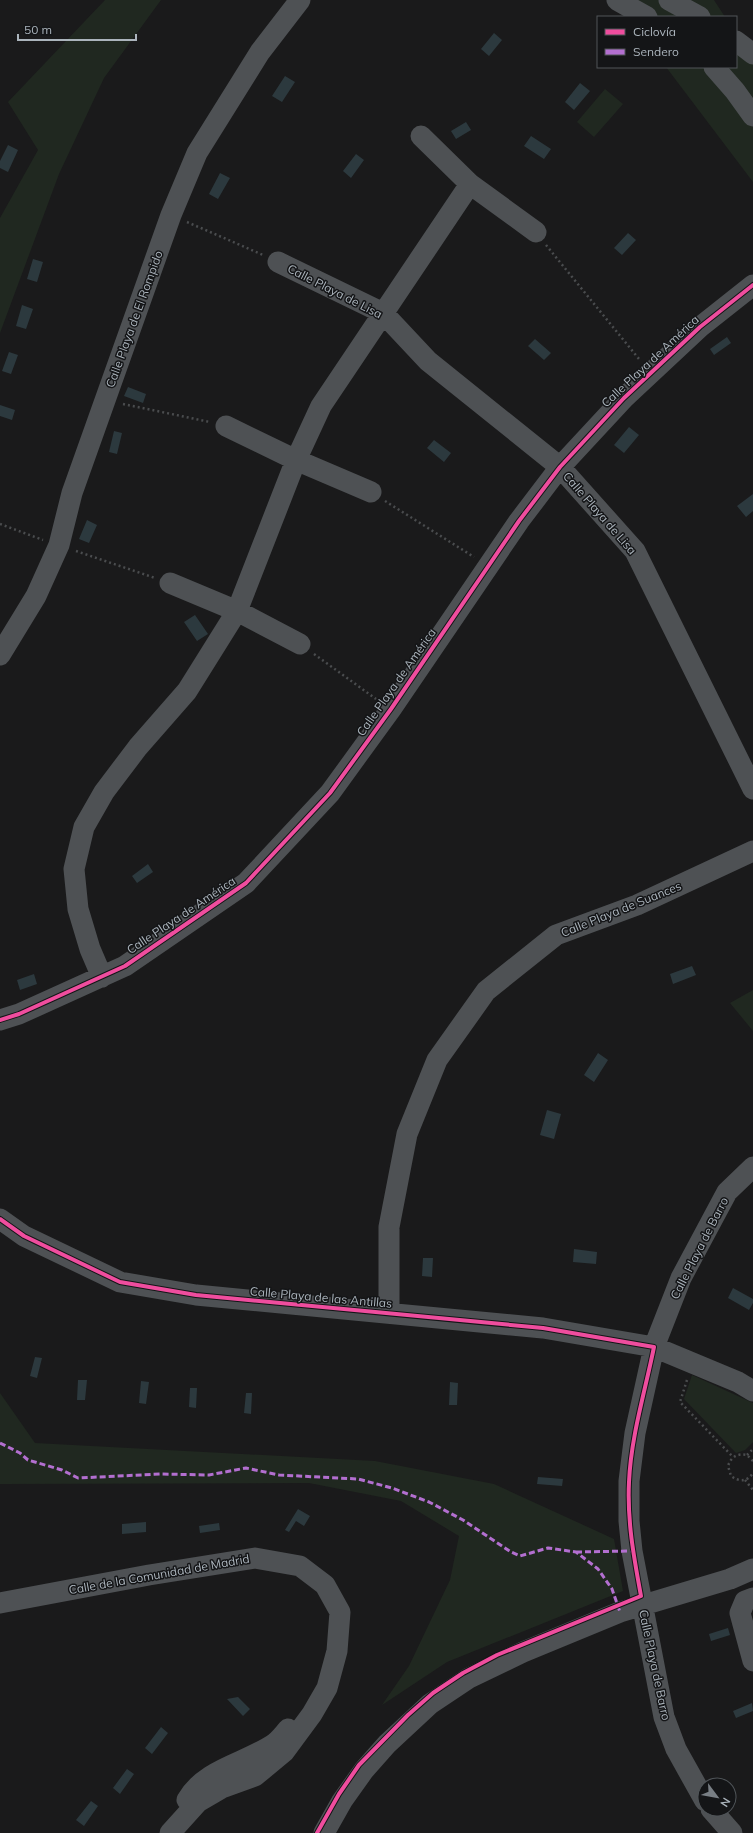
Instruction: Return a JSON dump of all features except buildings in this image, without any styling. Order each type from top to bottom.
[{"type":"street","name":"Calle Playa de El Rompido","points":[[0,655],[36,596],[59,545],[72,493],[171,215],[197,153],[260,52],[300,0]]},
{"type":"street","points":[[617,0],[645,16]]},
{"type":"street","points":[[669,0],[698,16]]},
{"type":"street","points":[[737,42],[753,54]]},
{"type":"street","points":[[715,68],[735,91],[753,116]]},
{"type":"street","points":[[421,136],[470,184],[536,232]]},
{"type":"street","points":[[102,977],[90,949],[78,909],[74,869],[84,827],[104,792],[130,758],[188,691],[237,611],[296,460],[321,406],[470,184]]},
{"type":"street","name":"Calle Playa de Lisa","points":[[278,262],[383,313],[428,361],[560,467],[635,551],[753,789]]},
{"type":"street","name":"Calle Playa de América","points":[[0,1020],[19,1014],[125,966],[246,883],[330,793],[391,709],[519,521],[560,467],[624,398],[650,373],[700,327],[753,285]]},
{"type":"street","points":[[226,426],[296,460],[371,492]]},
{"type":"street","points":[[170,583],[237,611],[300,644]]},
{"type":"street","name":"Calle Playa de Suances","points":[[388,1313],[389,1227],[407,1134],[437,1060],[486,991],[556,935],[636,905],[740,859],[753,851]]},
{"type":"street","name":"Calle Playa de Barro","points":[[697,1787],[676,1749],[664,1717],[642,1605],[631,1536],[629,1481],[635,1433],[654,1348],[681,1278],[727,1192],[753,1167]]},
{"type":"street","name":"Calle Playa de las Antillas","points":[[0,1218],[24,1236],[120,1282],[196,1295],[543,1328],[654,1348],[738,1382],[753,1391]]},
{"type":"street","name":"Calle de la Comunidad de Madrid","points":[[0,1603],[104,1583],[255,1558],[300,1566],[325,1585],[340,1612],[337,1650],[327,1688],[312,1714],[284,1752],[255,1776],[222,1788],[198,1802],[169,1833]]},
{"type":"street","points":[[324,1833],[342,1801],[364,1770],[387,1744],[430,1704],[469,1678],[523,1652],[620,1612],[730,1579],[753,1569]]},
{"type":"street","points":[[753,1598],[745,1601],[740,1613],[753,1661]]},
{"type":"street","points":[[718,1817],[732,1833]]},
{"type":"path","points":[[171,215],[278,262]]},
{"type":"path","points":[[536,232],[650,373]]},
{"type":"path","points":[[105,400],[226,426]]},
{"type":"path","points":[[371,492],[488,565]]},
{"type":"path","points":[[0,524],[170,583]]},
{"type":"path","points":[[300,644],[391,709]]},
{"type":"path","points":[[693,1363],[680,1402],[733,1457]]},
{"type":"path","points":[[753,1449],[747,1455],[737,1455],[733,1457],[728,1466],[731,1476],[740,1480],[745,1480],[753,1474]]},
{"type":"path","points":[[747,1455],[753,1461]]},
{"type":"path","points":[[745,1480],[753,1490]]},
{"type":"shaded area","points":[[105,0],[161,0],[104,78],[59,174],[0,333],[0,218],[38,150],[8,102]]},
{"type":"shaded area","points":[[615,0],[714,0],[724,16],[627,16]]},
{"type":"shaded area","points":[[494,33],[502,40],[489,56],[481,49]]},
{"type":"shaded area","points":[[737,35],[753,50],[753,182],[667,68],[737,68]]},
{"type":"shaded area","points":[[285,76],[295,82],[282,102],[272,96]]},
{"type":"shaded area","points":[[580,83],[590,91],[574,110],[565,102]]},
{"type":"shaded area","points":[[605,89],[623,104],[594,137],[577,122]]},
{"type":"shaded area","points":[[466,122],[471,130],[456,139],[451,131]]},
{"type":"shaded area","points":[[531,136],[551,149],[544,159],[524,146]]},
{"type":"shaded area","points":[[8,145],[18,150],[8,172],[0,168],[0,161]]},
{"type":"shaded area","points":[[356,154],[364,160],[351,178],[343,171]]},
{"type":"shaded area","points":[[220,173],[230,178],[218,199],[209,194]]},
{"type":"shaded area","points":[[628,233],[636,240],[622,255],[614,248]]},
{"type":"shaded area","points":[[33,259],[43,262],[37,282],[27,279]]},
{"type":"shaded area","points":[[22,305],[33,309],[26,329],[16,326]]},
{"type":"shaded area","points":[[727,337],[731,343],[714,355],[710,349]]},
{"type":"shaded area","points":[[535,339],[551,353],[544,360],[528,346]]},
{"type":"shaded area","points":[[9,352],[18,355],[11,374],[2,371]]},
{"type":"shaded area","points":[[128,387],[146,394],[143,403],[124,396]]},
{"type":"shaded area","points":[[0,405],[15,410],[12,420],[0,416]]},
{"type":"shaded area","points":[[629,427],[639,435],[624,453],[614,445]]},
{"type":"shaded area","points":[[114,431],[122,433],[117,454],[109,452]]},
{"type":"shaded area","points":[[434,440],[451,453],[444,462],[427,448]]},
{"type":"shaded area","points":[[753,494],[753,511],[746,517],[737,506]]},
{"type":"shaded area","points":[[87,520],[97,525],[89,543],[79,539]]},
{"type":"shaded area","points":[[195,615],[208,634],[197,641],[184,622]]},
{"type":"shaded area","points":[[148,864],[153,872],[137,883],[132,876]]},
{"type":"shaded area","points":[[692,966],[696,975],[673,984],[670,974]]},
{"type":"shaded area","points":[[34,974],[37,984],[20,990],[17,980]]},
{"type":"shaded area","points":[[753,990],[753,1031],[730,1003]]},
{"type":"shaded area","points":[[598,1053],[608,1060],[594,1082],[584,1075]]},
{"type":"shaded area","points":[[547,1110],[561,1114],[554,1139],[540,1135]]},
{"type":"shaded area","points":[[574,1249],[597,1252],[596,1264],[573,1262]]},
{"type":"shaded area","points":[[423,1258],[433,1258],[432,1277],[422,1276]]},
{"type":"shaded area","points":[[733,1288],[753,1299],[753,1303],[749,1310],[728,1298]]},
{"type":"shaded area","points":[[35,1357],[42,1358],[37,1378],[30,1376]]},
{"type":"shaded area","points":[[692,1375],[753,1403],[753,1442],[745,1450],[736,1453],[684,1399]]},
{"type":"shaded area","points":[[78,1380],[87,1380],[85,1400],[77,1400]]},
{"type":"shaded area","points":[[141,1381],[149,1382],[146,1404],[139,1403]]},
{"type":"shaded area","points":[[450,1382],[458,1383],[457,1405],[449,1405]]},
{"type":"shaded area","points":[[190,1388],[197,1388],[196,1408],[189,1407]]},
{"type":"shaded area","points":[[0,1393],[35,1443],[375,1461],[494,1484],[614,1539],[623,1591],[447,1662],[382,1705],[409,1666],[450,1580],[459,1536],[401,1501],[309,1483],[0,1484]]},
{"type":"shaded area","points":[[246,1393],[252,1393],[251,1414],[244,1413]]},
{"type":"shaded area","points":[[538,1477],[563,1479],[562,1486],[537,1484]]},
{"type":"shaded area","points":[[298,1509],[310,1516],[304,1526],[296,1521],[289,1532],[285,1530]]},
{"type":"shaded area","points":[[146,1522],[146,1532],[122,1534],[122,1524]]},
{"type":"shaded area","points":[[219,1523],[220,1530],[200,1533],[199,1526]]},
{"type":"shaded area","points":[[728,1628],[730,1635],[711,1641],[709,1634]]},
{"type":"shaded area","points":[[238,1697],[250,1709],[243,1716],[227,1699]]},
{"type":"shaded area","points":[[752,1703],[753,1711],[736,1718],[733,1711]]},
{"type":"shaded area","points":[[161,1727],[168,1733],[152,1754],[145,1748]]},
{"type":"shaded area","points":[[127,1769],[134,1774],[120,1794],[113,1788]]},
{"type":"shaded area","points":[[91,1801],[98,1806],[84,1826],[76,1820]]},
{"type":"marked path","points":[[0,1443],[20,1453],[28,1460],[62,1470],[78,1478],[161,1474],[209,1475],[246,1468],[279,1475],[358,1479],[392,1488],[429,1502],[463,1520],[511,1552],[520,1556],[548,1548],[576,1552],[598,1569],[612,1589],[620,1612]]},
{"type":"marked path","points":[[576,1552],[632,1551]]},
{"type":"cycle path","points":[[0,1020],[19,1014],[125,966],[246,883],[330,793],[391,709],[519,521],[560,467],[624,398],[700,327],[753,285]]},
{"type":"cycle path","points":[[0,1219],[24,1236],[120,1282],[196,1295],[543,1328],[654,1347],[635,1431],[629,1482],[630,1525],[641,1596],[497,1655],[463,1673],[433,1693],[408,1715],[359,1765],[339,1794],[317,1833]]}]
